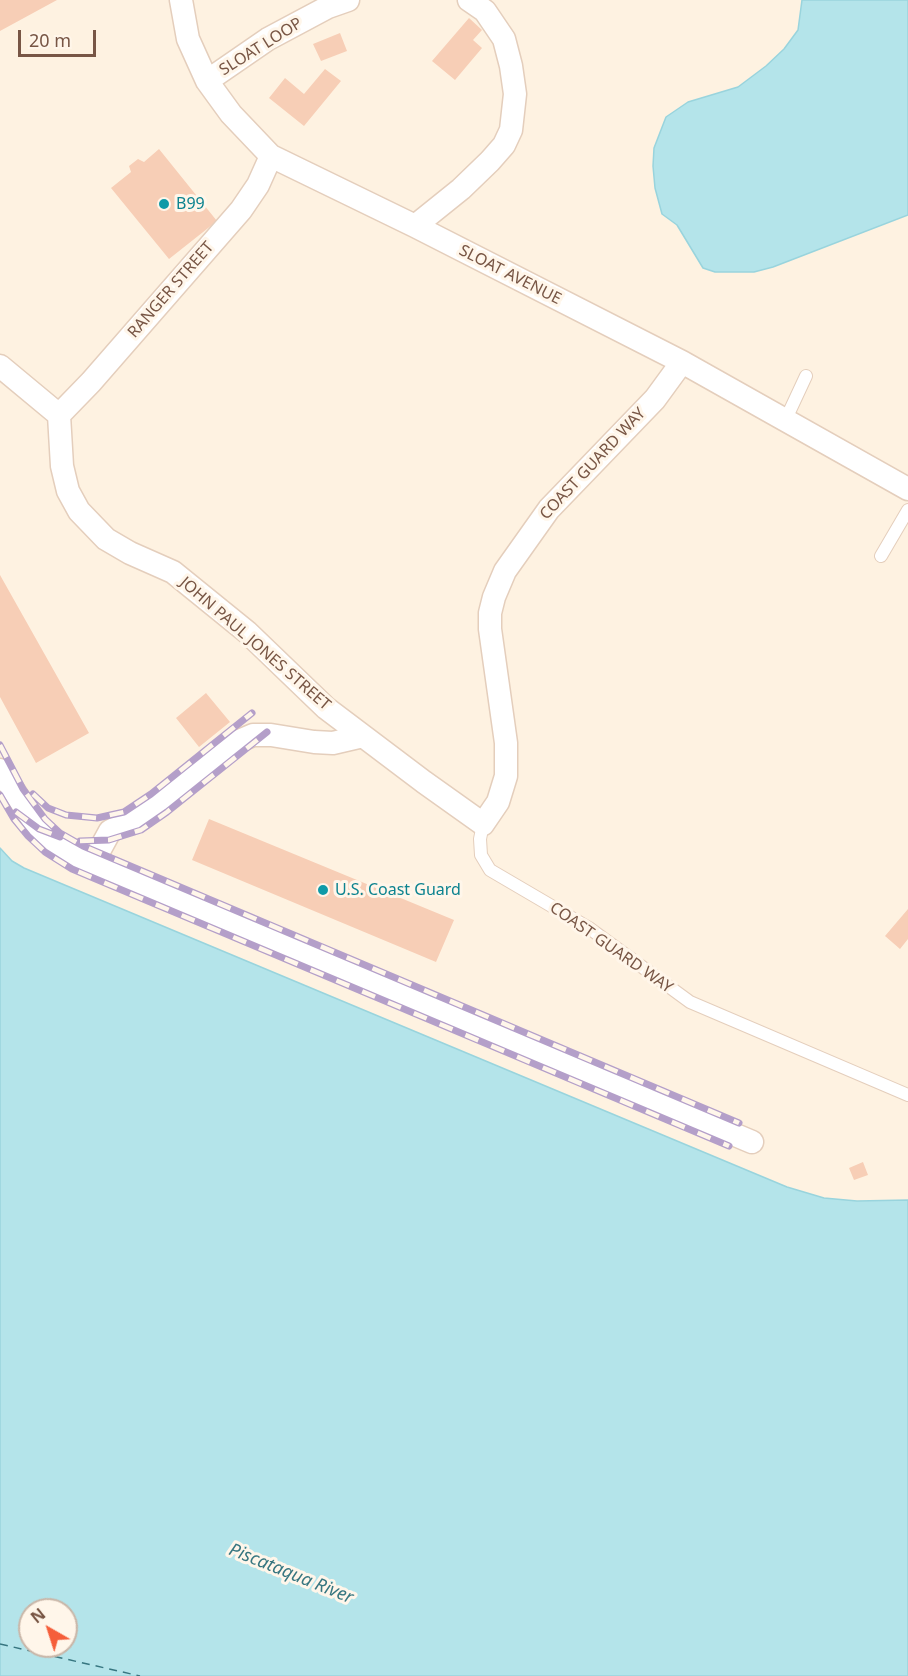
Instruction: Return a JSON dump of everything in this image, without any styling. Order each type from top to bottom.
[{"type":"street","name":"SLOAT AVENUE","points":[[181,0],[188,39],[207,81],[231,114],[271,156],[415,226],[682,362],[908,489]]},
{"type":"street","name":"SLOAT LOOP","points":[[207,81],[268,39],[328,7],[348,0]]},
{"type":"street","points":[[415,226],[461,189],[490,161],[504,145],[511,130],[515,94],[504,39],[485,11],[469,0]]},
{"type":"street","name":"RANGER STREET","points":[[59,415],[91,382],[241,210],[258,185],[271,156]]},
{"type":"street","name":"COAST GUARD WAY","points":[[483,824],[498,802],[506,776],[506,743],[490,629],[490,613],[494,597],[505,571],[549,509],[655,399],[682,362]]},
{"type":"street","points":[[0,366],[59,415]]},
{"type":"street","name":"JOHN PAUL JONES STREET","points":[[59,415],[62,466],[68,491],[79,511],[105,539],[173,572],[247,632],[326,708],[483,824]]},
{"type":"street","points":[[93,864],[110,831],[138,817],[239,741],[253,735],[271,735],[333,743],[363,736]]},
{"type":"street","points":[[0,770],[41,832],[93,864],[752,1142]]},
{"type":"lane","points":[[785,421],[806,376]]},
{"type":"lane","points":[[881,556],[908,510]]},
{"type":"lane","name":"COAST GUARD WAY","points":[[483,824],[480,839],[481,855],[490,870],[589,928],[690,1002],[908,1095]]},
{"type":"water","points":[[802,0],[908,0],[908,215],[773,267],[754,272],[715,272],[703,268],[677,225],[662,214],[655,188],[654,148],[666,117],[688,102],[738,87],[784,49],[798,30]]},
{"type":"water","name":"Piscataqua River","points":[[0,848],[12,861],[24,868],[787,1187],[824,1198],[857,1201],[908,1200],[908,1676],[0,1676]]},
{"type":"building","points":[[0,0],[57,0],[0,31]]},
{"type":"building","points":[[469,18],[482,30],[473,40],[482,48],[455,80],[432,61]]},
{"type":"building","points":[[340,33],[347,51],[321,61],[313,44]]},
{"type":"building","points":[[325,69],[341,81],[304,126],[269,98],[285,78],[304,94]]},
{"type":"building","name":"B99","points":[[159,149],[217,221],[169,259],[111,188],[131,172],[129,166],[138,159],[144,162]]},
{"type":"building","points":[[0,575],[89,733],[36,763],[0,697]]},
{"type":"building","points":[[206,693],[230,722],[199,747],[176,718]]},
{"type":"building","name":"U.S. Coast Guard","points":[[209,819],[454,920],[436,962],[192,860]]},
{"type":"building","points":[[908,909],[908,939],[900,949],[885,936]]},
{"type":"building","points":[[863,1162],[868,1175],[854,1180],[849,1168]]},
{"type":"ferry route","points":[[0,1644],[140,1676]]},
{"type":"railway","points":[[33,794],[48,808],[66,815],[97,818],[124,812],[151,794],[252,713]]},
{"type":"railway","points":[[80,841],[109,840],[141,830],[267,732]]},
{"type":"railway","points":[[0,745],[23,789],[45,819],[60,833],[83,846],[739,1123]]},
{"type":"railway","points":[[0,795],[14,819],[28,836],[45,852],[72,869],[729,1146]]},
{"type":"railway","points":[[16,812],[39,829],[60,837]]},
{"type":"place","name":"B99","points":[[164,204]]},
{"type":"place","name":"U.S. Coast Guard","points":[[323,890]]}]
